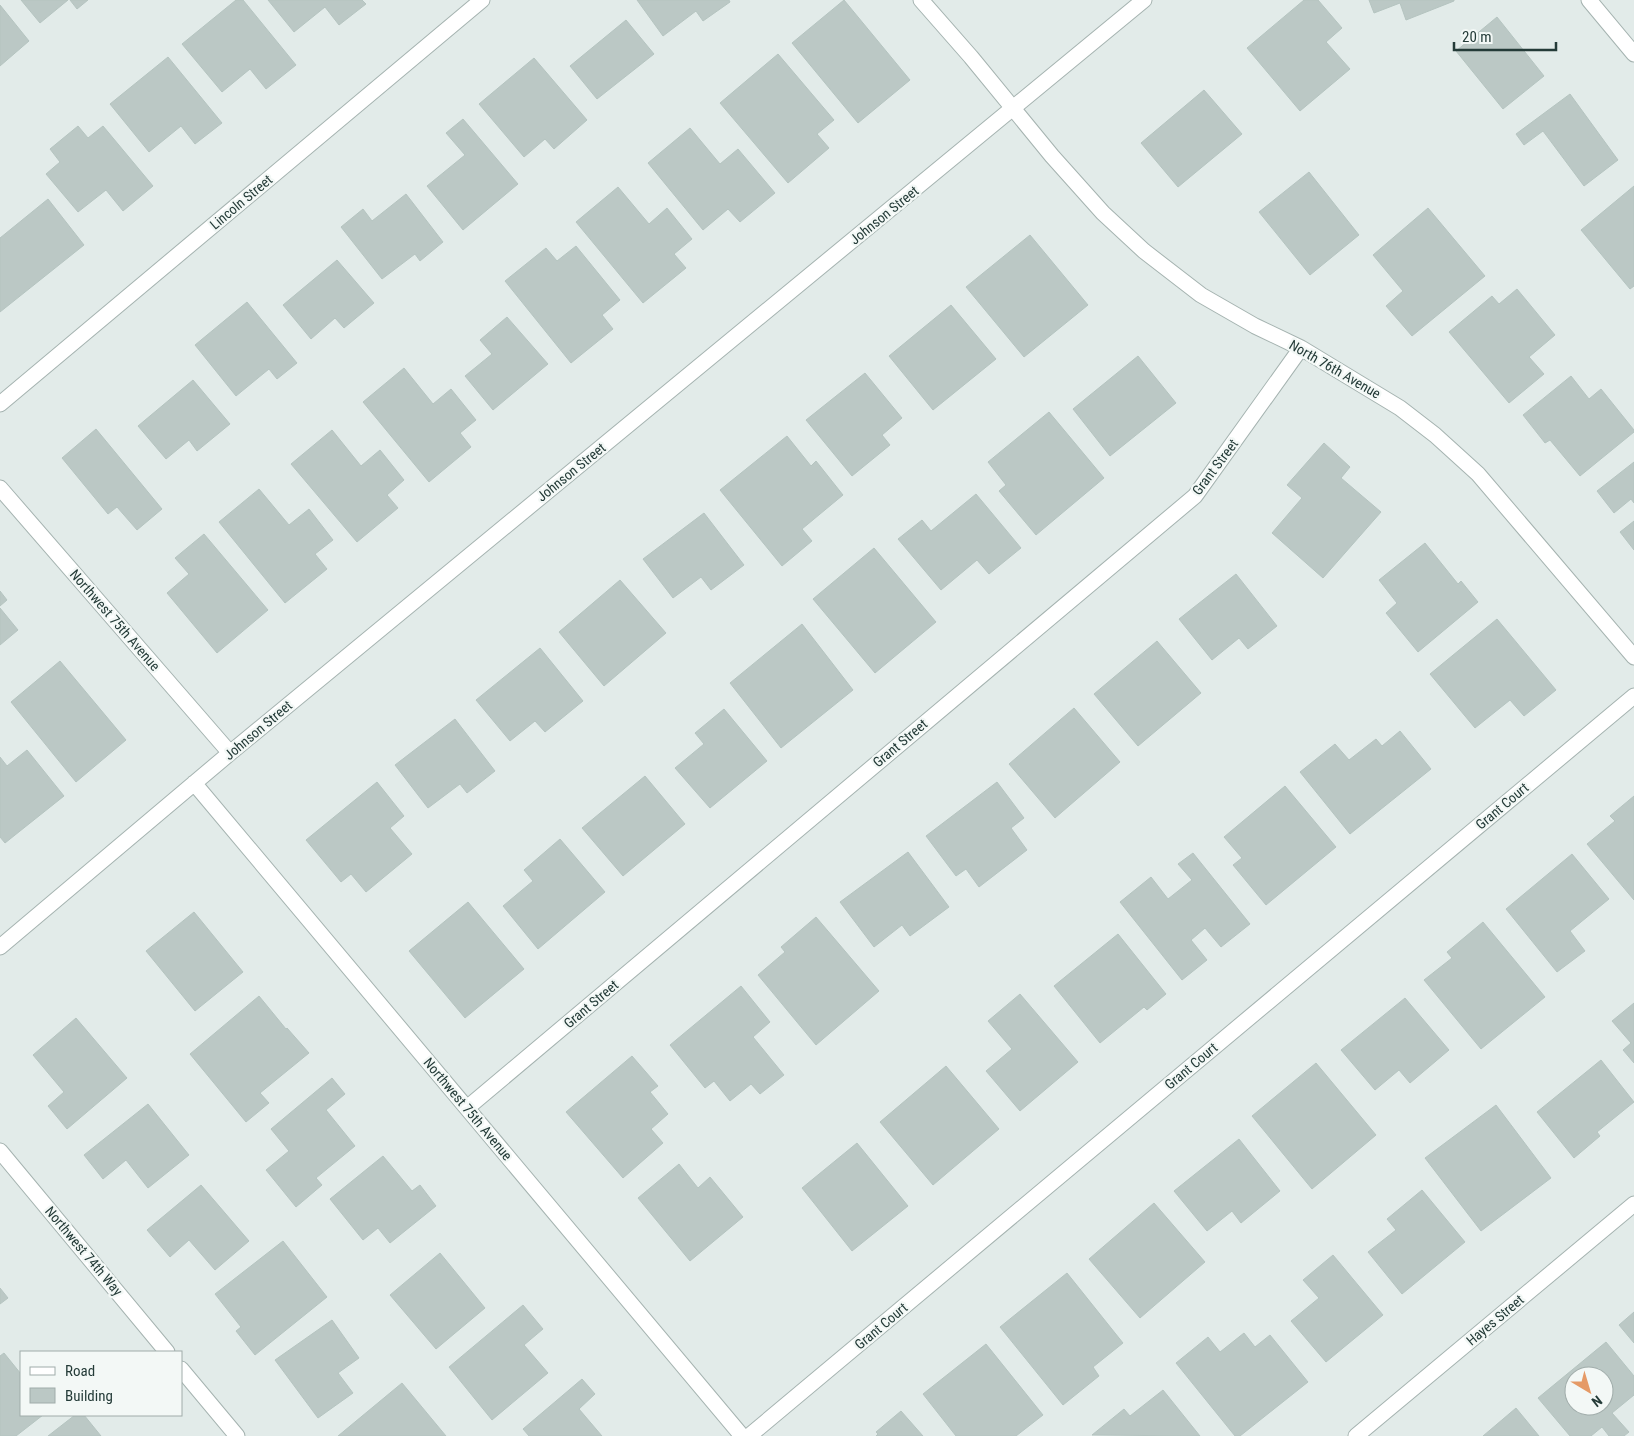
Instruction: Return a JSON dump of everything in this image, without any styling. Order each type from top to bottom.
[{"type":"street","name":"Lincoln Street","points":[[0,404],[482,0]]},
{"type":"street","name":"North 76th Avenue","points":[[921,0],[972,57],[1103,213],[1144,251],[1201,295],[1255,326],[1301,348],[1400,408],[1435,435],[1478,474],[1634,657]]},
{"type":"street","name":"Johnson Street","points":[[0,947],[230,753],[1144,0]]},
{"type":"street","points":[[1589,0],[1634,54]]},
{"type":"street","name":"Grant Street","points":[[467,1108],[1195,496],[1301,348]]},
{"type":"street","name":"Northwest 75th Avenue","points":[[0,488],[230,753]]},
{"type":"street","name":"Grant Court","points":[[749,1436],[1634,696]]},
{"type":"street","name":"Northwest 75th Avenue","points":[[194,783],[742,1436]]},
{"type":"street","name":"Northwest 74th Way","points":[[0,1151],[167,1351]]},
{"type":"street","name":"Hayes Street","points":[[1356,1436],[1634,1204]]},
{"type":"street","points":[[182,1370],[237,1436]]},
{"type":"building","points":[[21,0],[68,0],[40,23]]},
{"type":"building","points":[[70,0],[88,0],[77,9]]},
{"type":"building","points":[[236,0],[243,0],[296,65],[266,89],[250,69],[222,92],[182,44]]},
{"type":"building","points":[[268,0],[362,0],[366,4],[339,25],[325,7],[294,32]]},
{"type":"building","points":[[637,0],[729,0],[730,2],[703,21],[696,11],[663,36]]},
{"type":"building","points":[[844,0],[910,80],[858,123],[792,43]]},
{"type":"building","points":[[1304,0],[1318,0],[1342,28],[1326,42],[1350,69],[1300,111],[1247,48]]},
{"type":"building","points":[[1369,0],[1454,1],[1406,20],[1400,3],[1374,13]]},
{"type":"building","points":[[0,5],[29,41],[0,66]]},
{"type":"building","points":[[1497,17],[1544,76],[1503,109],[1456,51]]},
{"type":"building","points":[[626,20],[654,54],[597,99],[570,66]]},
{"type":"building","points":[[778,54],[834,120],[817,134],[829,148],[788,183],[720,103]]},
{"type":"building","points":[[168,57],[222,123],[195,144],[181,126],[149,152],[110,104]]},
{"type":"building","points":[[534,58],[587,120],[554,149],[545,139],[524,157],[479,104]]},
{"type":"building","points":[[1204,90],[1242,134],[1178,187],[1141,143]]},
{"type":"building","points":[[1570,94],[1618,160],[1584,186],[1543,131],[1524,145],[1516,134]]},
{"type":"building","points":[[463,119],[518,184],[463,230],[427,186],[465,155],[446,133]]},
{"type":"building","points":[[78,126],[88,138],[103,126],[153,186],[123,211],[106,190],[78,212],[46,174],[60,162],[50,149]]},
{"type":"building","points":[[690,128],[720,164],[738,149],[775,193],[740,222],[728,209],[703,230],[648,163]]},
{"type":"building","points":[[1309,172],[1359,235],[1310,275],[1259,212]]},
{"type":"building","points":[[1634,186],[1634,286],[1630,289],[1581,230]]},
{"type":"building","points":[[618,187],[649,224],[667,208],[692,239],[674,254],[686,268],[643,303],[576,222]]},
{"type":"building","points":[[406,194],[443,242],[420,261],[415,254],[382,279],[341,227],[363,209],[372,221]]},
{"type":"building","points":[[48,199],[84,245],[0,312],[0,238]]},
{"type":"building","points":[[1428,208],[1485,276],[1412,336],[1386,306],[1403,291],[1373,255]]},
{"type":"building","points":[[1030,235],[1088,305],[1024,357],[966,287]]},
{"type":"building","points":[[576,246],[620,300],[602,315],[613,329],[571,363],[505,281],[546,248],[557,261]]},
{"type":"building","points":[[337,260],[374,303],[344,328],[335,318],[311,339],[283,305]]},
{"type":"building","points":[[1517,289],[1555,335],[1529,357],[1544,374],[1509,403],[1449,332],[1492,296],[1499,304]]},
{"type":"building","points":[[247,302],[297,363],[277,379],[269,369],[236,396],[195,345]]},
{"type":"building","points":[[951,305],[996,359],[933,410],[889,356]]},
{"type":"building","points":[[507,317],[548,364],[493,410],[465,376],[492,354],[480,340]]},
{"type":"building","points":[[1138,356],[1176,403],[1110,456],[1073,409]]},
{"type":"building","points":[[404,368],[433,404],[451,389],[476,420],[460,433],[471,447],[429,482],[363,402]]},
{"type":"building","points":[[865,373],[902,418],[882,435],[890,445],[852,476],[806,420]]},
{"type":"building","points":[[1571,376],[1589,399],[1601,389],[1634,430],[1634,432],[1580,476],[1550,440],[1545,443],[1523,415]]},
{"type":"building","points":[[193,380],[230,424],[197,451],[189,440],[166,459],[138,426]]},
{"type":"building","points":[[1049,412],[1104,478],[1036,535],[999,491],[1006,485],[988,462]]},
{"type":"building","points":[[96,429],[162,509],[137,530],[117,507],[108,514],[62,458]]},
{"type":"building","points":[[332,430],[361,466],[380,450],[404,480],[387,495],[398,508],[357,542],[291,464]]},
{"type":"building","points":[[787,436],[811,466],[816,461],[843,495],[802,529],[812,541],[782,566],[720,490]]},
{"type":"building","points":[[1324,443],[1350,467],[1341,478],[1381,512],[1323,578],[1272,533],[1302,498],[1287,485]]},
{"type":"building","points":[[1634,462],[1634,503],[1631,499],[1614,513],[1597,491]]},
{"type":"building","points":[[259,489],[289,525],[309,509],[333,540],[315,554],[327,569],[285,603],[219,522]]},
{"type":"building","points":[[976,494],[1021,548],[989,574],[977,560],[941,590],[898,539],[922,520],[931,531]]},
{"type":"building","points":[[704,513],[744,565],[711,590],[701,577],[673,598],[643,559]]},
{"type":"building","points":[[1634,521],[1634,550],[1620,532]]},
{"type":"building","points":[[204,534],[268,610],[217,653],[167,593],[189,574],[175,558]]},
{"type":"building","points":[[1425,543],[1458,584],[1461,581],[1478,602],[1418,652],[1386,613],[1397,603],[1379,580]]},
{"type":"building","points":[[874,548],[936,622],[875,673],[813,599]]},
{"type":"building","points":[[1236,574],[1277,626],[1248,649],[1239,638],[1212,660],[1179,619]]},
{"type":"building","points":[[620,580],[666,633],[604,686],[559,632]]},
{"type":"building","points":[[0,591],[7,600],[0,606]]},
{"type":"building","points":[[0,608],[18,630],[0,645]]},
{"type":"building","points":[[1497,619],[1556,690],[1524,716],[1510,700],[1475,728],[1430,674]]},
{"type":"building","points":[[802,624],[853,690],[781,748],[730,683]]},
{"type":"building","points":[[1157,641],[1201,693],[1138,746],[1094,694]]},
{"type":"building","points":[[540,648],[583,701],[545,732],[535,721],[510,741],[476,700]]},
{"type":"building","points":[[60,661],[126,740],[76,782],[11,702]]},
{"type":"building","points":[[1074,708],[1120,762],[1055,818],[1009,764]]},
{"type":"building","points":[[724,709],[767,761],[710,808],[675,768],[704,744],[695,733]]},
{"type":"building","points":[[455,719],[495,771],[467,793],[460,784],[428,808],[395,765]]},
{"type":"building","points":[[1400,731],[1431,769],[1350,834],[1300,772],[1335,744],[1349,760],[1376,739],[1382,746]]},
{"type":"building","points":[[27,750],[64,796],[5,843],[0,837],[0,757],[7,766]]},
{"type":"building","points":[[645,776],[685,824],[623,876],[582,828]]},
{"type":"building","points":[[377,782],[404,816],[390,828],[412,854],[366,892],[351,874],[341,882],[306,840]]},
{"type":"building","points":[[997,782],[1024,818],[1011,828],[1027,850],[979,887],[966,869],[956,876],[926,836]]},
{"type":"building","points":[[1285,786],[1336,847],[1266,905],[1233,865],[1242,858],[1224,837]]},
{"type":"building","points":[[1634,796],[1634,900],[1587,844],[1615,821],[1610,816]]},
{"type":"building","points":[[560,839],[605,892],[538,949],[503,906],[533,881],[524,870]]},
{"type":"building","points":[[908,852],[949,907],[910,936],[902,925],[874,947],[840,902]]},
{"type":"building","points":[[1193,853],[1250,924],[1221,947],[1205,928],[1191,940],[1207,960],[1182,980],[1120,902],[1151,877],[1168,899],[1192,880],[1178,864]]},
{"type":"building","points":[[1572,854],[1609,899],[1570,931],[1585,951],[1557,972],[1506,909]]},
{"type":"building","points":[[468,902],[524,969],[465,1018],[409,951]]},
{"type":"building","points":[[194,912],[243,972],[195,1011],[146,951]]},
{"type":"building","points":[[816,917],[879,991],[816,1045],[758,975],[785,952],[781,947]]},
{"type":"building","points":[[1483,922],[1545,997],[1481,1049],[1424,980],[1452,958],[1447,952]]},
{"type":"building","points":[[1118,934],[1166,994],[1147,1010],[1144,1007],[1100,1043],[1054,986]]},
{"type":"building","points":[[741,986],[770,1022],[753,1037],[784,1075],[760,1094],[751,1084],[730,1101],[714,1081],[705,1088],[670,1045]]},
{"type":"building","points":[[1020,994],[1078,1062],[1020,1111],[986,1071],[1012,1049],[988,1021]]},
{"type":"building","points":[[259,996],[309,1053],[260,1093],[269,1103],[246,1122],[190,1054]]},
{"type":"building","points":[[1405,998],[1449,1050],[1410,1083],[1399,1070],[1375,1090],[1341,1050]]},
{"type":"building","points":[[1634,1003],[1634,1063],[1623,1050],[1631,1043],[1612,1021]]},
{"type":"building","points":[[76,1018],[127,1078],[67,1129],[48,1106],[64,1092],[33,1055]]},
{"type":"building","points":[[632,1056],[658,1086],[650,1092],[668,1114],[651,1129],[663,1143],[623,1178],[566,1112]]},
{"type":"building","points":[[1601,1060],[1634,1102],[1597,1132],[1600,1136],[1574,1158],[1537,1112]]},
{"type":"building","points":[[1316,1063],[1376,1135],[1312,1189],[1252,1116]]},
{"type":"building","points":[[946,1066],[999,1129],[933,1185],[880,1122]]},
{"type":"building","points":[[332,1078],[345,1094],[326,1110],[355,1146],[316,1178],[322,1185],[296,1207],[266,1170],[289,1151],[271,1129]]},
{"type":"building","points":[[148,1104],[189,1155],[148,1188],[126,1160],[103,1179],[84,1155]]},
{"type":"building","points":[[1496,1105],[1551,1178],[1481,1231],[1425,1158]]},
{"type":"building","points":[[1239,1139],[1280,1191],[1241,1223],[1232,1211],[1207,1231],[1174,1191]]},
{"type":"building","points":[[857,1143],[908,1206],[852,1251],[802,1188]]},
{"type":"building","points":[[383,1156],[412,1191],[420,1185],[436,1206],[390,1243],[378,1228],[363,1240],[330,1199]]},
{"type":"building","points":[[679,1164],[698,1188],[710,1177],[743,1217],[690,1261],[638,1198]]},
{"type":"building","points":[[201,1185],[249,1241],[215,1270],[189,1240],[170,1257],[147,1230]]},
{"type":"building","points":[[1422,1190],[1465,1242],[1402,1294],[1368,1252],[1396,1230],[1387,1219]]},
{"type":"building","points":[[1154,1203],[1205,1262],[1140,1318],[1089,1259]]},
{"type":"building","points":[[283,1241],[327,1297],[255,1355],[236,1331],[241,1327],[215,1294]]},
{"type":"building","points":[[440,1253],[485,1308],[436,1349],[390,1295]]},
{"type":"building","points":[[1333,1255],[1383,1315],[1326,1362],[1291,1321],[1319,1298],[1303,1280]]},
{"type":"building","points":[[1067,1273],[1123,1343],[1093,1367],[1099,1376],[1063,1405],[1000,1327]]},
{"type":"building","points":[[0,1288],[8,1298],[0,1304]]},
{"type":"building","points":[[523,1305],[543,1329],[524,1345],[548,1373],[492,1420],[449,1367]]},
{"type":"building","points":[[1634,1312],[1634,1343],[1619,1325]]},
{"type":"building","points":[[332,1320],[359,1358],[338,1373],[353,1393],[318,1418],[275,1360]]},
{"type":"building","points":[[1244,1333],[1255,1347],[1270,1335],[1308,1382],[1240,1436],[1235,1436],[1176,1363],[1208,1337],[1220,1352]]},
{"type":"building","points":[[1606,1342],[1634,1376],[1634,1395],[1614,1411],[1614,1366],[1577,1366]]},
{"type":"building","points":[[986,1344],[1043,1415],[1016,1436],[956,1436],[923,1394]]},
{"type":"building","points":[[4,1353],[20,1373],[20,1416],[42,1416],[16,1436],[0,1436],[0,1356]]},
{"type":"building","points":[[1564,1377],[1564,1416],[1614,1415],[1629,1432],[1624,1436],[1609,1436],[1602,1427],[1591,1436],[1570,1436],[1538,1398]]},
{"type":"building","points":[[582,1379],[595,1394],[579,1409],[602,1436],[529,1436],[523,1429]]},
{"type":"building","points":[[402,1383],[446,1436],[338,1436]]},
{"type":"building","points":[[1163,1390],[1200,1436],[1092,1435],[1124,1409],[1130,1416]]},
{"type":"building","points":[[1516,1408],[1539,1436],[1483,1436]]},
{"type":"building","points":[[901,1411],[923,1436],[876,1436],[878,1434],[876,1432]]},
{"type":"building","points":[[74,1416],[85,1416],[101,1436],[48,1436]]}]
